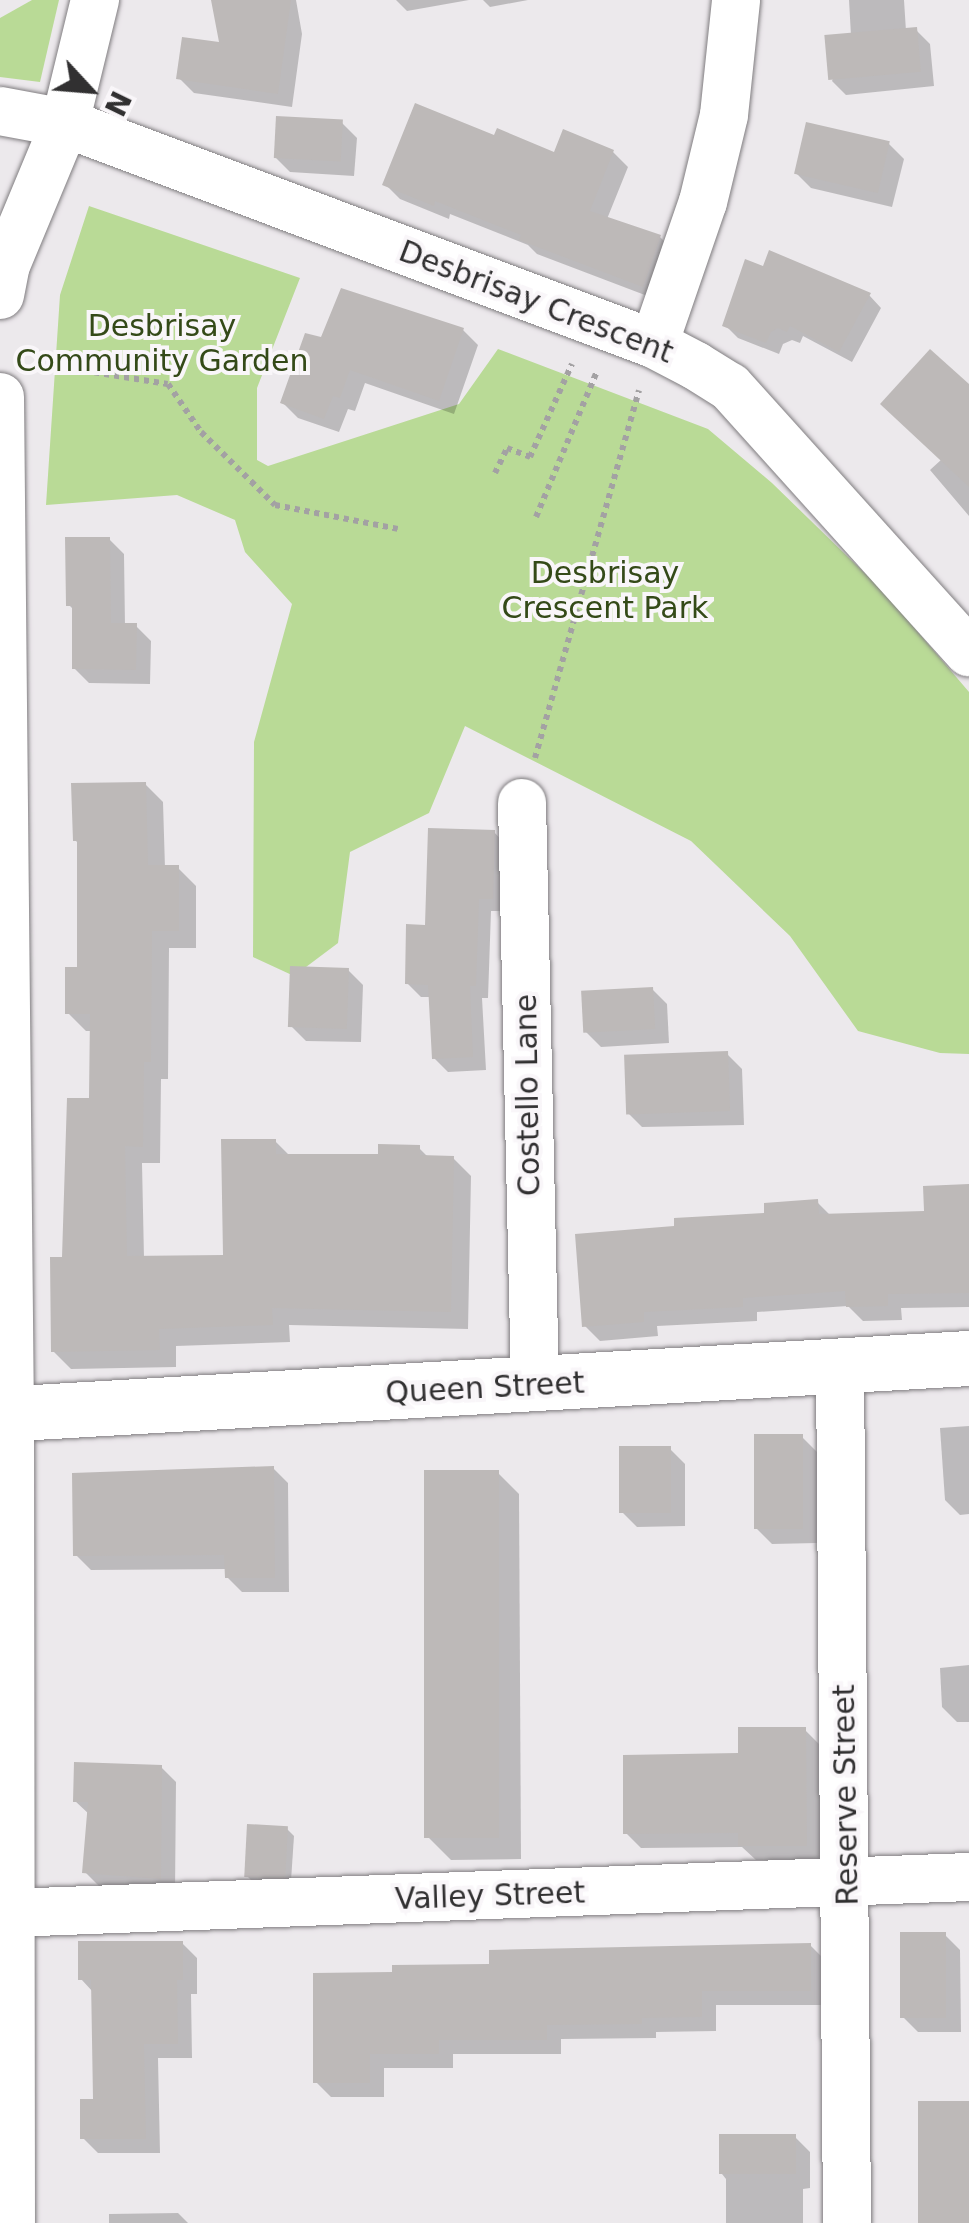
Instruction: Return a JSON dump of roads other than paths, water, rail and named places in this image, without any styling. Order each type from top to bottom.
[{"type":"street","points":[[2,273],[65,123],[95,0]]},
{"type":"street","points":[[648,361],[703,202],[724,116],[736,0]]},
{"type":"street","name":"Desbrisay Crescent","points":[[0,111],[65,123],[648,361],[730,387],[969,652]]},
{"type":"street","points":[[0,397],[11,2223]]},
{"type":"street","name":"Costello Lane","points":[[522,803],[535,1386]]},
{"type":"street","name":"Queen Street","points":[[5,1414],[969,1358]]},
{"type":"street","name":"Reserve Street","points":[[840,1366],[847,1884],[846,2223]]},
{"type":"street","name":"Valley Street","points":[[10,1913],[969,1877]]},
{"type":"park label","name":"Desbrisay Community Garden","points":[[162,343]]},
{"type":"park label","name":"Desbrisay Crescent Park","points":[[605,590]]}]
